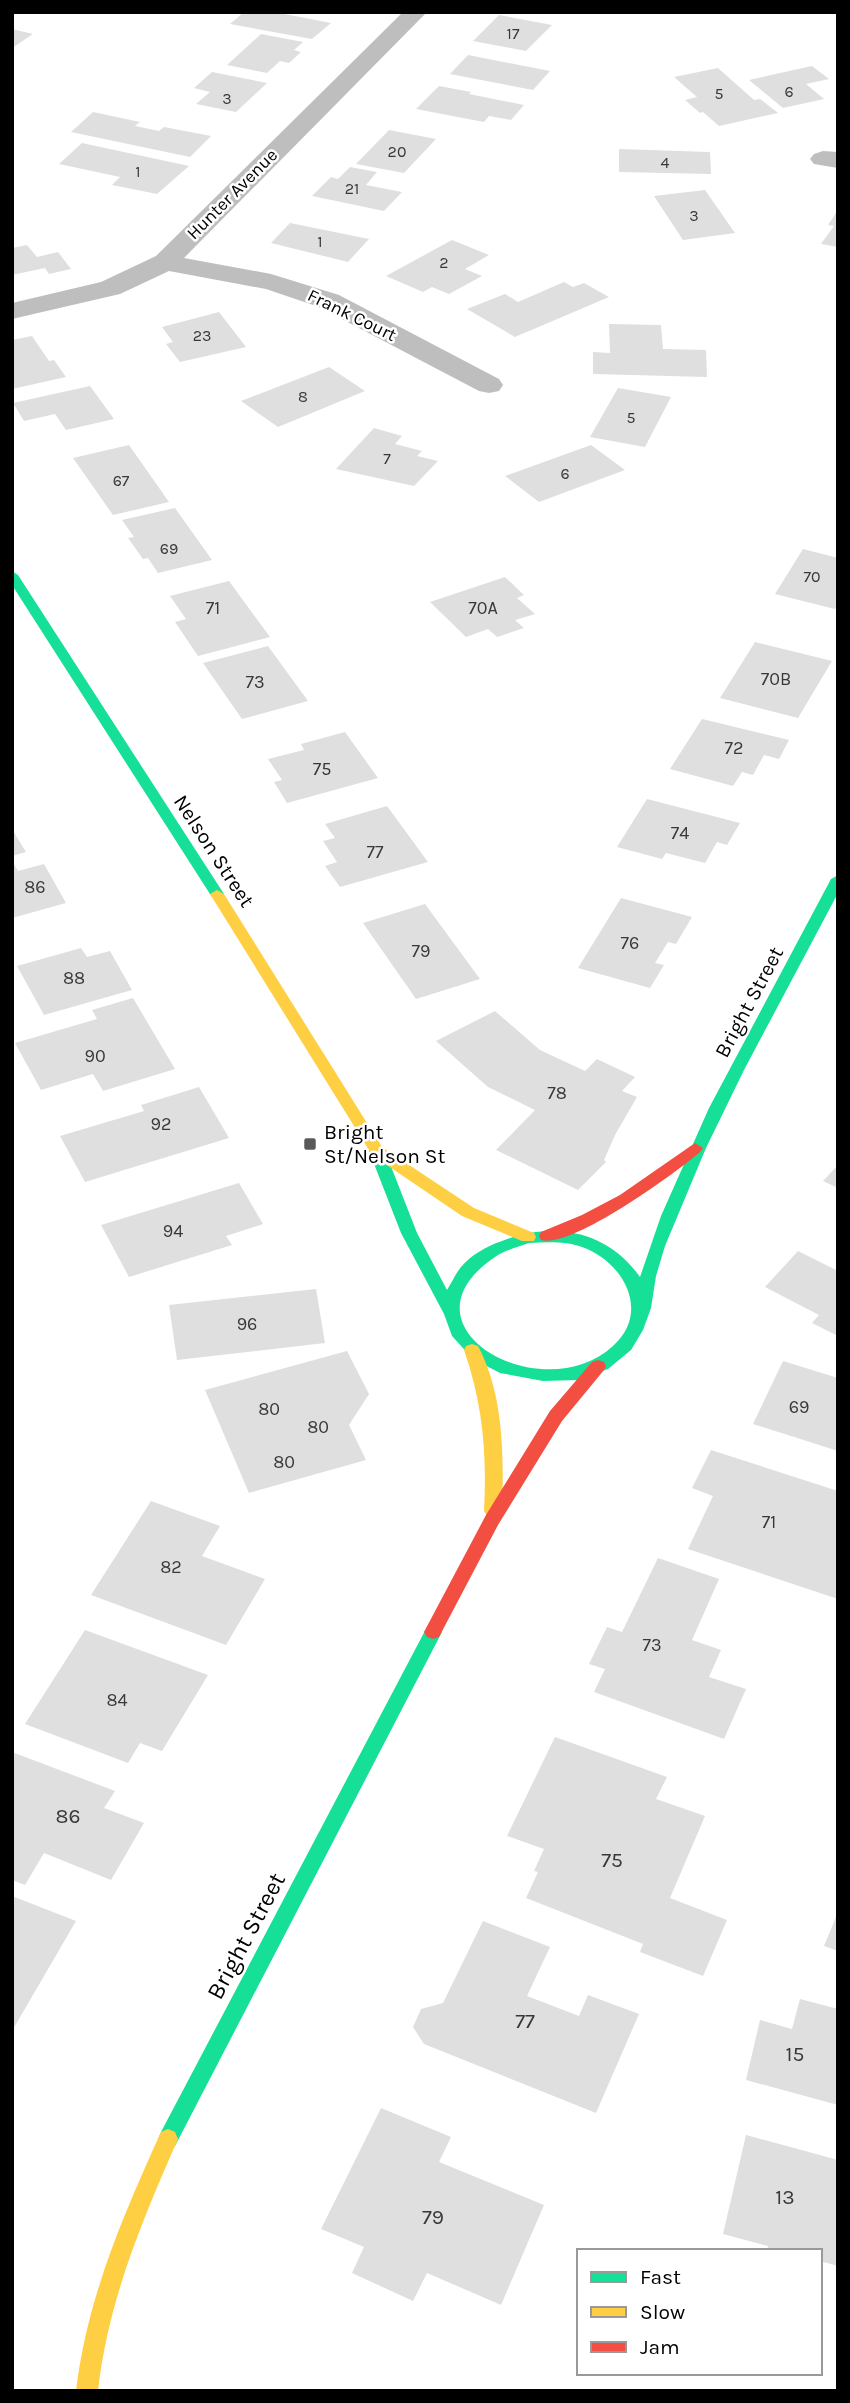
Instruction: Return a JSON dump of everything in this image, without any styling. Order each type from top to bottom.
[{"type":"street","name":"Hunter Avenue","points":[[12,311],[111,289],[132,282],[165,262],[416,12]]},
{"type":"street","name":"Frank Court","points":[[165,262],[271,282],[319,297],[489,384]]},
{"type":"street","name":"Nelson Street","points":[[12,575],[310,1040],[377,1151],[409,1233],[452,1314]]},
{"type":"street","name":"Bright Street","points":[[643,1308],[643,1294],[656,1246],[698,1145],[838,879]]},
{"type":"street","name":"Bright Street","points":[[536,1237],[586,1222],[620,1204],[665,1175],[698,1145]]},
{"type":"street","name":"Nelson Street","points":[[377,1151],[455,1206],[503,1229],[536,1237]]},
{"type":"street","points":[[536,1237],[575,1239],[610,1253],[635,1279],[643,1308],[633,1336],[615,1356],[598,1366],[577,1374],[539,1375],[493,1363],[472,1350],[460,1335],[452,1314],[452,1296],[460,1276],[468,1266],[496,1246],[536,1237]]},
{"type":"street","name":"Bright Street","points":[[472,1350],[487,1390],[497,1438],[492,1520]]},
{"type":"street","name":"Bright Street","points":[[87,2391],[90,2351],[102,2300],[120,2248],[153,2169],[224,2025],[492,1520],[556,1416],[598,1366]]},
{"type":"building","points":[[244,12],[274,12],[331,23],[312,39],[230,24]]},
{"type":"building","points":[[499,15],[552,25],[526,51],[473,41]]},
{"type":"building","points":[[12,29],[33,34],[12,48]]},
{"type":"building","points":[[261,34],[303,42],[294,50],[301,52],[289,63],[280,61],[267,73],[227,65]]},
{"type":"building","points":[[468,55],[550,71],[533,90],[450,74]]},
{"type":"building","points":[[812,66],[829,79],[806,84],[824,99],[783,108],[749,80]]},
{"type":"building","points":[[718,68],[754,100],[760,99],[778,113],[719,126],[703,112],[700,113],[685,100],[697,97],[674,77]]},
{"type":"building","points":[[212,72],[267,83],[236,112],[196,104],[210,92],[194,88]]},
{"type":"building","points":[[439,86],[524,105],[511,120],[489,116],[484,122],[416,109]]},
{"type":"building","points":[[93,112],[140,122],[135,126],[159,131],[164,127],[211,136],[190,157],[71,132]]},
{"type":"building","points":[[389,130],[436,139],[404,173],[356,164]]},
{"type":"building","points":[[82,143],[189,166],[157,194],[112,185],[120,177],[59,164]]},
{"type":"building","points":[[619,149],[710,152],[711,174],[619,172]]},
{"type":"building","points":[[350,167],[377,172],[366,185],[402,192],[384,211],[312,196],[331,177],[338,179]]},
{"type":"building","points":[[705,190],[735,233],[683,240],[654,196]]},
{"type":"building","points":[[838,210],[838,247],[821,244],[834,226],[828,225]]},
{"type":"building","points":[[290,223],[369,239],[348,262],[271,243]]},
{"type":"building","points":[[452,240],[489,255],[465,269],[482,276],[449,294],[432,287],[423,292],[386,276]]},
{"type":"building","points":[[27,245],[37,257],[58,252],[71,269],[49,274],[45,268],[12,275],[12,248]]},
{"type":"building","points":[[564,282],[573,287],[584,283],[609,297],[515,337],[467,309],[505,294],[518,302]]},
{"type":"building","points":[[219,312],[246,347],[180,362],[166,344],[173,342],[162,327]]},
{"type":"building","points":[[609,324],[661,325],[663,349],[706,350],[707,377],[593,374],[593,352],[610,353]]},
{"type":"building","points":[[32,336],[49,361],[54,360],[66,377],[12,389],[12,340]]},
{"type":"building","points":[[329,367],[365,391],[278,427],[241,401]]},
{"type":"building","points":[[90,386],[114,419],[66,430],[55,414],[24,421],[13,403]]},
{"type":"building","points":[[618,388],[671,397],[645,447],[590,437]]},
{"type":"building","points":[[374,428],[402,436],[395,444],[422,451],[417,456],[438,461],[414,486],[336,469]]},
{"type":"building","points":[[129,445],[169,502],[113,515],[73,458]]},
{"type":"building","points":[[591,445],[625,470],[539,502],[505,476]]},
{"type":"building","points":[[175,508],[212,560],[158,573],[148,558],[143,559],[128,538],[134,537],[122,520]]},
{"type":"building","points":[[803,549],[838,558],[838,604],[835,609],[775,594]]},
{"type":"building","points":[[505,577],[524,595],[517,598],[535,614],[515,620],[524,628],[497,637],[488,629],[466,637],[430,602]]},
{"type":"building","points":[[229,581],[270,637],[198,656],[175,622],[186,619],[170,596]]},
{"type":"building","points":[[755,642],[832,661],[798,718],[720,698]]},
{"type":"building","points":[[268,646],[308,701],[242,719],[203,663]]},
{"type":"building","points":[[702,719],[789,740],[779,759],[764,755],[753,775],[742,772],[733,786],[670,769]]},
{"type":"building","points":[[345,732],[378,778],[287,803],[274,782],[282,780],[268,759],[304,750],[301,744]]},
{"type":"building","points":[[647,799],[740,823],[727,845],[717,842],[705,863],[666,853],[662,859],[617,847]]},
{"type":"building","points":[[387,806],[428,862],[340,887],[325,866],[337,862],[323,841],[335,838],[325,824]]},
{"type":"building","points":[[12,829],[26,852],[12,856]]},
{"type":"building","points":[[12,861],[18,871],[44,864],[66,903],[12,918]]},
{"type":"building","points":[[621,898],[692,917],[676,944],[668,942],[655,963],[664,965],[650,988],[578,968]]},
{"type":"building","points":[[425,904],[480,979],[416,999],[363,923]]},
{"type":"building","points":[[81,948],[87,957],[110,951],[132,990],[44,1015],[17,966]]},
{"type":"building","points":[[133,998],[175,1069],[103,1091],[93,1074],[41,1090],[15,1043],[97,1019],[92,1010]]},
{"type":"building","points":[[495,1011],[540,1050],[585,1071],[597,1059],[635,1077],[622,1091],[637,1097],[615,1135],[604,1160],[606,1162],[578,1190],[496,1150],[535,1110],[488,1087],[436,1041]]},
{"type":"building","points":[[199,1087],[229,1138],[85,1182],[60,1136],[144,1111],[141,1105]]},
{"type":"building","points":[[838,1165],[838,1188],[823,1181]]},
{"type":"building","points":[[239,1183],[263,1224],[226,1236],[232,1245],[129,1277],[101,1225]]},
{"type":"building","points":[[798,1251],[838,1271],[838,1336],[812,1323],[819,1315],[765,1287]]},
{"type":"building","points":[[316,1289],[325,1343],[177,1360],[169,1305]]},
{"type":"building","points":[[347,1351],[369,1394],[349,1425],[366,1460],[249,1493],[205,1390]]},
{"type":"building","points":[[783,1361],[838,1378],[838,1451],[753,1424]]},
{"type":"building","points":[[711,1450],[838,1491],[838,1599],[688,1549],[713,1496],[692,1488]]},
{"type":"building","points":[[151,1501],[220,1526],[202,1556],[265,1579],[226,1645],[91,1595]]},
{"type":"building","points":[[658,1558],[719,1579],[692,1640],[721,1650],[709,1677],[746,1689],[724,1739],[594,1692],[605,1669],[589,1664],[607,1627],[622,1632]]},
{"type":"building","points":[[85,1630],[208,1675],[162,1751],[140,1743],[128,1763],[25,1724]]},
{"type":"building","points":[[555,1737],[667,1777],[656,1799],[705,1816],[670,1898],[727,1920],[703,1976],[640,1952],[643,1944],[526,1898],[538,1872],[534,1871],[544,1849],[507,1836]]},
{"type":"building","points":[[12,1752],[115,1791],[104,1808],[144,1823],[111,1880],[44,1853],[25,1885],[12,1880]]},
{"type":"building","points":[[12,1896],[76,1921],[12,2031]]},
{"type":"building","points":[[838,1912],[838,1951],[824,1946]]},
{"type":"building","points":[[483,1921],[550,1947],[527,1996],[579,2016],[588,1995],[639,2014],[596,2113],[424,2044],[413,2027],[421,2009],[443,2003]]},
{"type":"building","points":[[800,1999],[838,2009],[838,2105],[746,2080],[760,2020],[792,2029]]},
{"type":"building","points":[[381,2108],[451,2137],[439,2162],[544,2205],[501,2305],[427,2273],[413,2301],[352,2273],[364,2247],[321,2229]]},
{"type":"building","points":[[746,2135],[838,2160],[838,2266],[822,2262],[822,2249],[767,2249],[768,2246],[723,2234]]},
{"type":"traffic: fast","points":[[12,575],[217,894]]},
{"type":"traffic: fast","points":[[643,1308],[648,1276],[657,1246],[698,1148],[756,1032],[838,879]]},
{"type":"traffic: fast","points":[[377,1151],[409,1233],[452,1314]]},
{"type":"traffic: fast","points":[[528,1237],[568,1238],[591,1244],[609,1254],[624,1267],[634,1281],[640,1313],[635,1330],[625,1345],[602,1365],[561,1375],[506,1369],[478,1355],[460,1336],[452,1315],[454,1292],[467,1270],[492,1251],[528,1237]]},
{"type":"traffic: fast","points":[[168,2139],[433,1632]]},
{"type":"traffic: slow","points":[[217,894],[377,1151]]},
{"type":"traffic: slow","points":[[377,1151],[468,1212],[528,1237]]},
{"type":"traffic: slow","points":[[472,1350],[485,1391],[492,1429],[493,1511]]},
{"type":"traffic: slow","points":[[87,2391],[97,2325],[106,2293],[128,2231],[168,2139]]},
{"type":"traffic: jam","points":[[547,1236],[607,1210],[661,1175],[695,1148]]},
{"type":"traffic: jam","points":[[433,1632],[492,1520],[556,1416],[598,1366]]},
{"type":"place","name":"Bright St/Nelson St","points":[[310,1144]]}]
